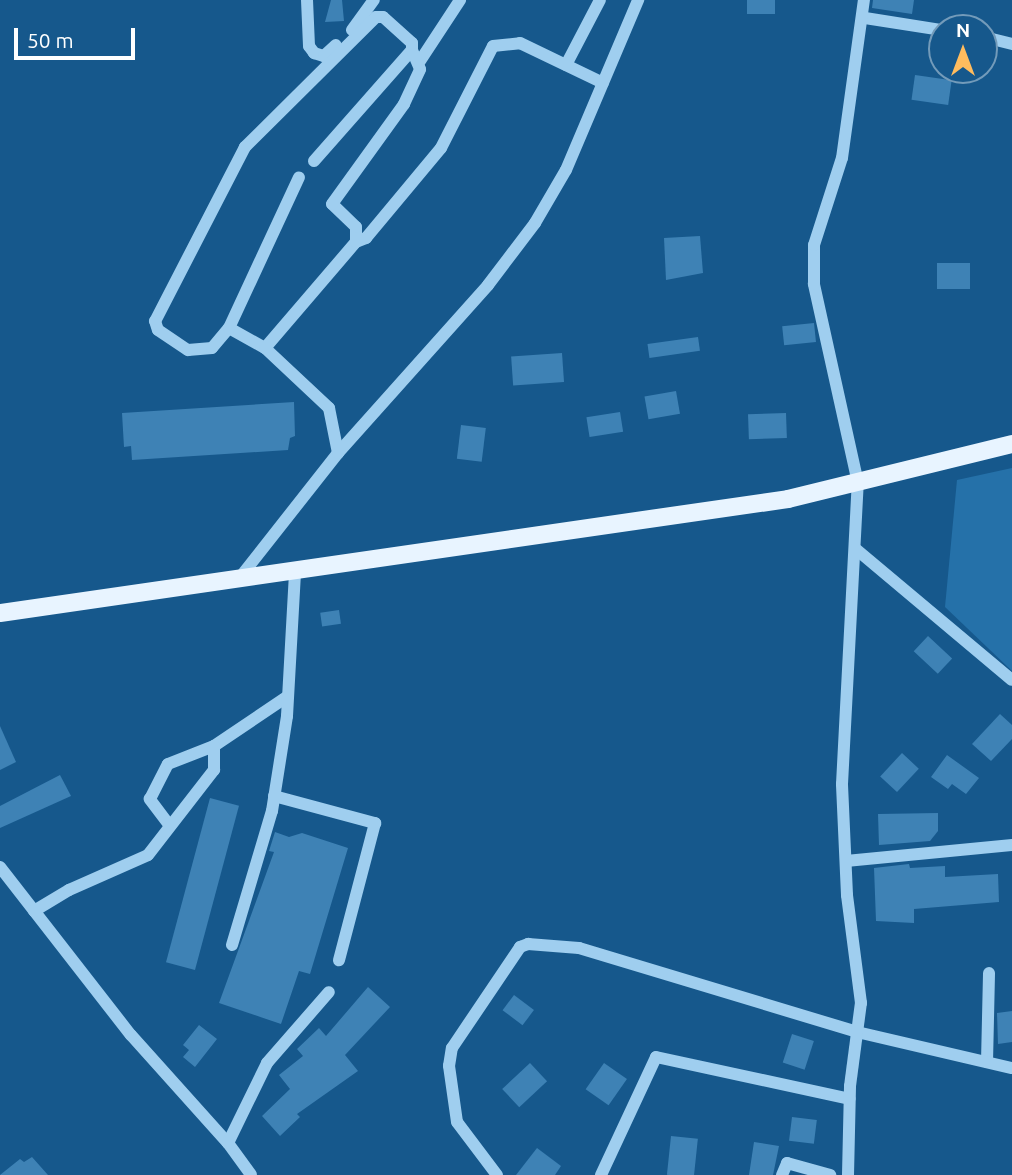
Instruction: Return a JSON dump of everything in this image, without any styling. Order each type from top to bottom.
[{"type":"main road","points":[[0,613],[236,582],[788,499],[1012,444]]},
{"type":"street","points":[[307,0],[309,46],[314,53],[324,56],[357,26],[374,0]]},
{"type":"street","points":[[314,161],[416,56],[460,0]]},
{"type":"street","points":[[566,65],[600,0]]},
{"type":"street","points":[[236,582],[338,453],[488,285],[535,223],[566,170],[638,0]]},
{"type":"street","points":[[848,1175],[850,1099],[861,1003],[846,861],[842,784],[857,551],[858,483],[814,284],[814,245],[820,214],[842,159],[865,18],[864,0]]},
{"type":"street","points":[[265,348],[356,242],[359,233],[335,212],[334,197],[404,104],[416,56],[412,43],[390,22],[376,17],[246,147],[155,321],[158,330],[188,350],[212,348],[229,328],[299,177]]},
{"type":"street","points":[[865,18],[928,28]]},
{"type":"street","points":[[356,242],[366,238],[442,148],[493,46],[520,43],[603,83]]},
{"type":"street","points":[[229,328],[265,348],[329,408],[338,453]]},
{"type":"street","points":[[857,551],[1012,680]]},
{"type":"street","points":[[232,945],[274,796],[288,696],[295,573]]},
{"type":"street","points":[[170,826],[150,799],[169,764],[214,746],[288,696]]},
{"type":"street","points":[[34,911],[69,890],[148,855],[214,770],[214,746]]},
{"type":"street","points":[[274,796],[375,823],[340,960]]},
{"type":"street","points":[[846,861],[1012,845]]},
{"type":"street","points":[[0,867],[131,1035],[228,1143],[251,1175]]},
{"type":"street","points":[[497,1175],[468,1143],[457,1122],[449,1066],[452,1048],[520,947],[541,942],[579,948],[857,1032],[1012,1068]]},
{"type":"street","points":[[987,1062],[989,973]]},
{"type":"street","points":[[228,1143],[267,1063],[329,992]]},
{"type":"street","points":[[601,1175],[656,1057],[850,1099]]},
{"type":"street","points":[[782,1175],[787,1163],[830,1175]]},
{"type":"shaded area","points":[[1012,468],[1012,671],[945,607],[957,480]]},
{"type":"building","points":[[331,0],[342,0],[344,21],[325,22]]},
{"type":"building","points":[[747,0],[775,0],[775,14],[747,14]]},
{"type":"building","points":[[873,0],[914,0],[912,14],[872,8]]},
{"type":"building","points":[[915,75],[928,77],[928,84],[951,84],[948,105],[912,100]]},
{"type":"building","points":[[700,236],[703,273],[666,280],[664,238]]},
{"type":"building","points":[[937,263],[970,263],[970,289],[937,289]]},
{"type":"building","points":[[814,323],[816,342],[784,345],[782,326]]},
{"type":"building","points":[[698,337],[700,351],[649,358],[647,344]]},
{"type":"building","points":[[562,353],[564,382],[513,385],[511,357]]},
{"type":"building","points":[[676,391],[680,414],[648,419],[644,397]]},
{"type":"building","points":[[294,402],[295,436],[290,438],[288,450],[132,460],[131,446],[124,447],[122,413]]},
{"type":"building","points":[[620,412],[623,432],[590,437],[586,417]]},
{"type":"building","points":[[786,413],[787,438],[749,439],[748,414]]},
{"type":"building","points":[[461,425],[486,428],[482,462],[457,459]]},
{"type":"building","points":[[339,610],[341,624],[322,627],[320,613]]},
{"type":"building","points":[[928,636],[952,659],[938,674],[914,651]]},
{"type":"building","points":[[1000,714],[1012,725],[1012,739],[991,761],[972,744]]},
{"type":"building","points":[[0,726],[16,762],[0,770]]},
{"type":"building","points":[[902,753],[919,769],[897,792],[880,776]]},
{"type":"building","points":[[947,755],[979,778],[966,794],[952,784],[948,789],[931,777]]},
{"type":"building","points":[[60,775],[71,796],[0,828],[0,806]]},
{"type":"building","points":[[210,798],[239,806],[195,970],[166,962]]},
{"type":"building","points":[[938,813],[938,831],[930,841],[879,845],[878,814]]},
{"type":"building","points":[[275,832],[289,837],[302,833],[348,848],[310,974],[299,971],[281,1024],[219,1003],[274,852],[269,851]]},
{"type":"building","points":[[909,864],[910,868],[945,866],[945,877],[998,874],[999,902],[914,909],[914,923],[876,921],[874,868]]},
{"type":"building","points":[[368,987],[390,1007],[345,1055],[358,1071],[297,1114],[300,1117],[280,1136],[262,1116],[290,1089],[279,1075],[303,1056],[297,1049],[319,1028],[326,1036]]},
{"type":"building","points":[[514,995],[534,1010],[523,1025],[503,1010]]},
{"type":"building","points":[[1012,1011],[1012,1042],[998,1044],[997,1013]]},
{"type":"building","points":[[199,1025],[217,1039],[195,1067],[183,1057],[189,1050],[183,1045]]},
{"type":"building","points":[[792,1034],[814,1041],[805,1070],[783,1063]]},
{"type":"building","points":[[530,1063],[547,1081],[519,1107],[502,1089]]},
{"type":"building","points":[[604,1063],[627,1079],[609,1105],[586,1089]]},
{"type":"building","points":[[792,1117],[817,1120],[814,1144],[789,1141]]},
{"type":"building","points":[[671,1136],[698,1139],[694,1175],[667,1175]]},
{"type":"building","points":[[754,1142],[779,1146],[773,1175],[749,1175]]},
{"type":"building","points":[[537,1148],[561,1166],[555,1175],[516,1175]]},
{"type":"building","points":[[32,1157],[48,1175],[0,1175],[20,1159],[24,1162]]}]
